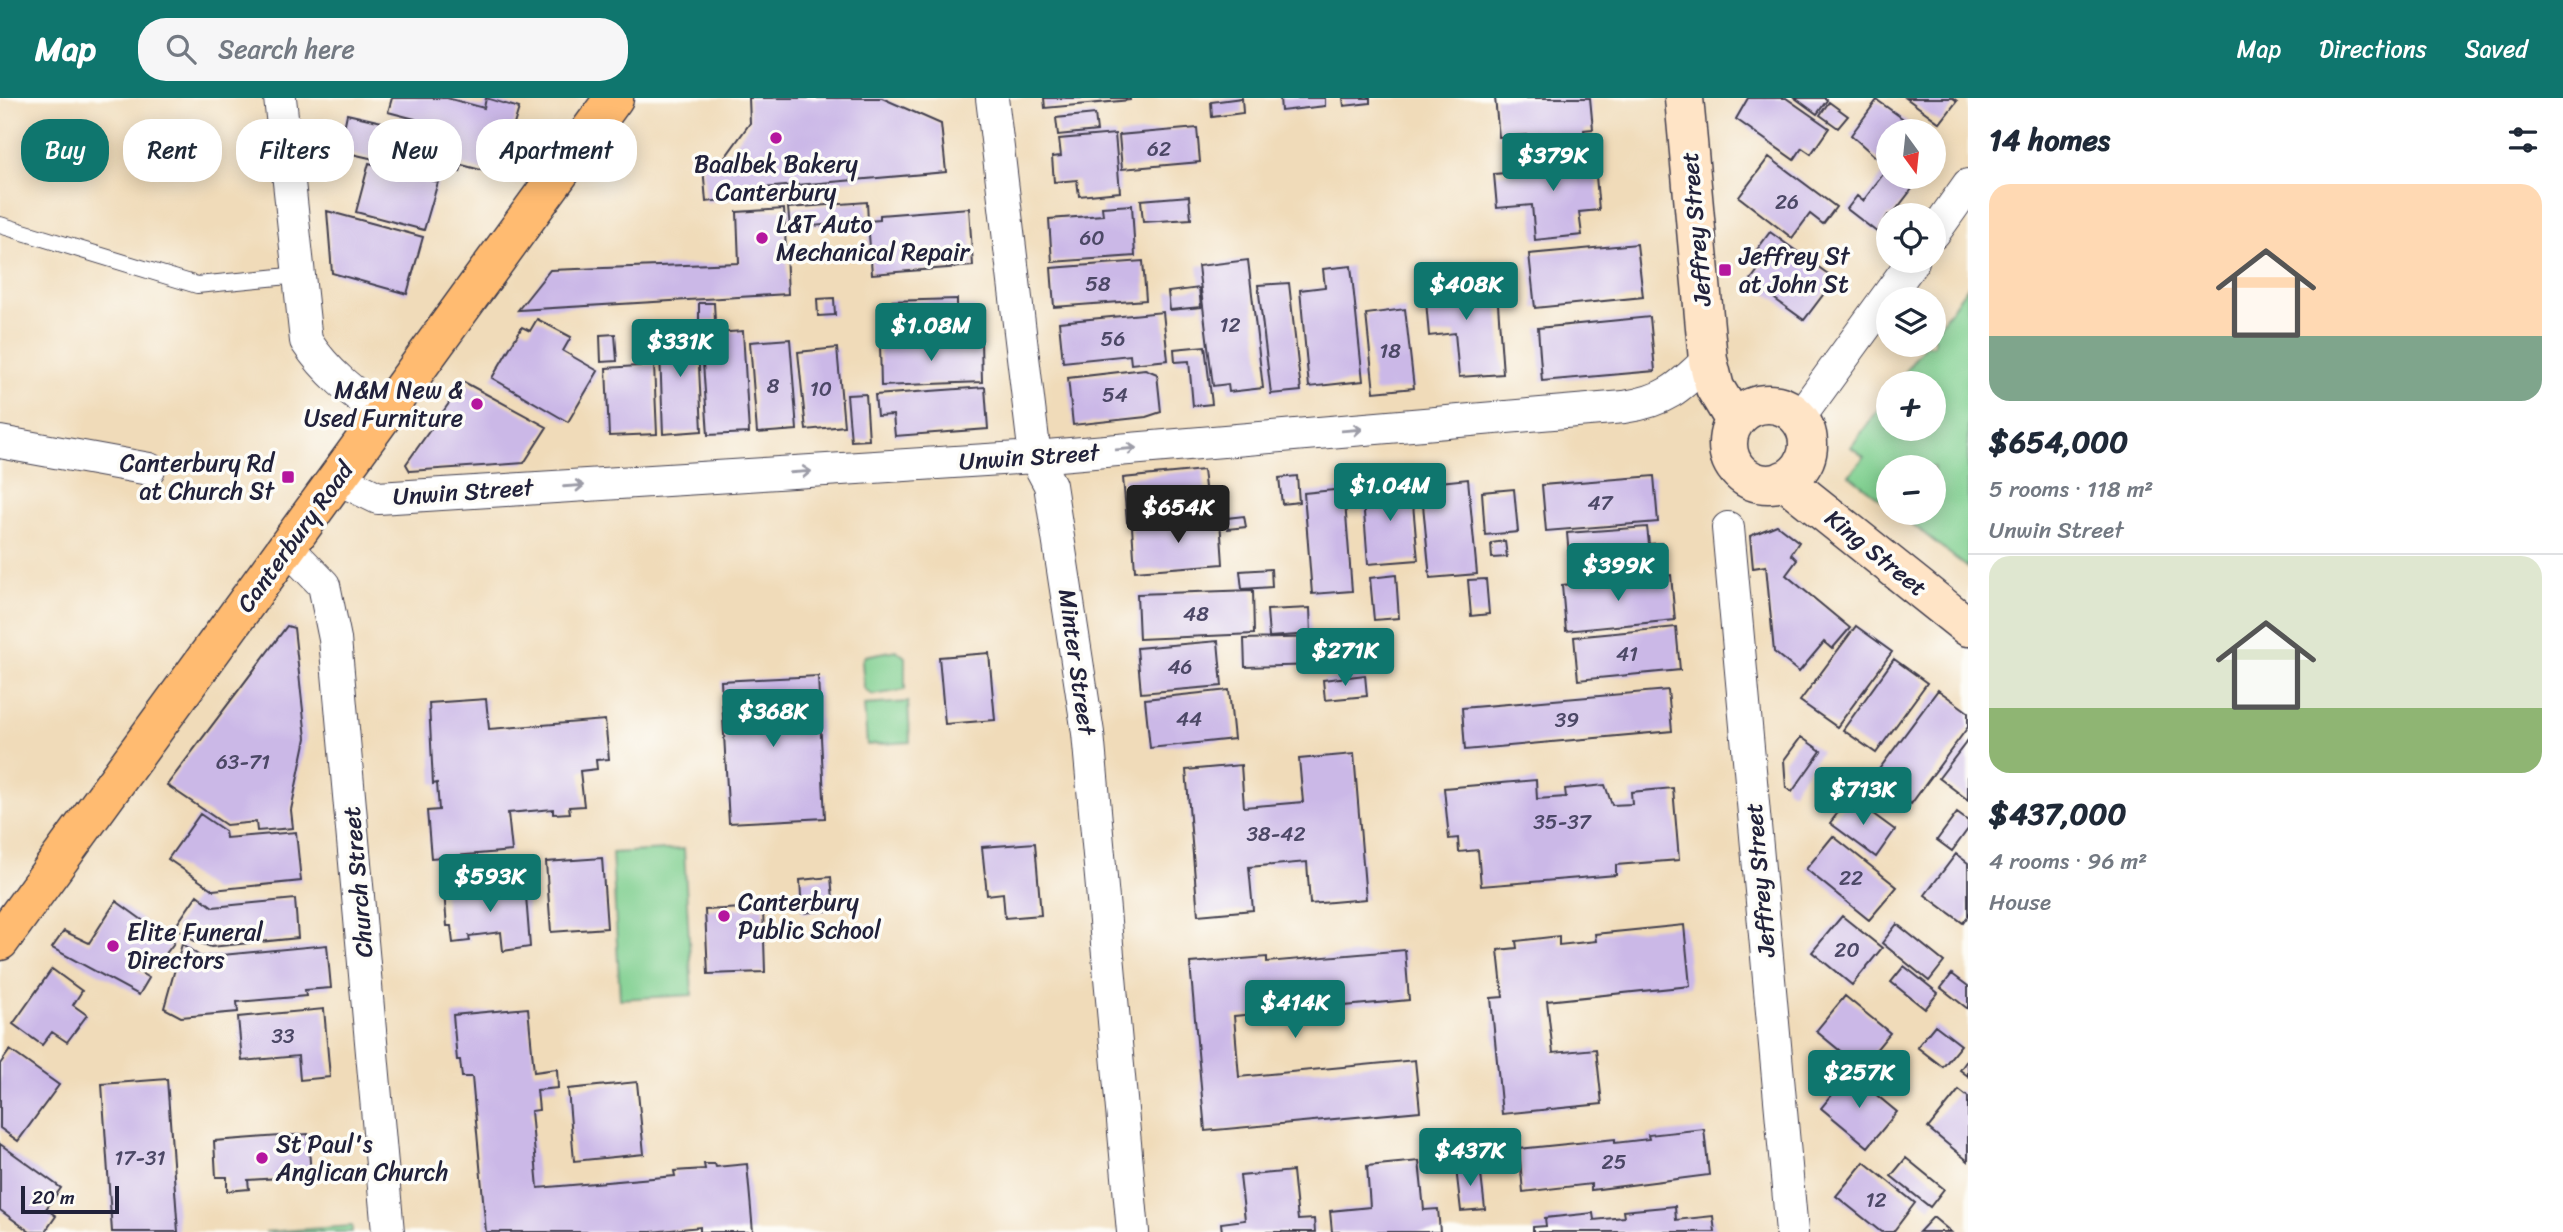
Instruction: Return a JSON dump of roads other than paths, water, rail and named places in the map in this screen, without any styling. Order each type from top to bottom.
[{"type":"highway","name":"Canterbury Road","points":[[0,941],[614,98]]},
{"type":"main road","name":"Jeffrey Street","points":[[1684,98],[1708,360]]},
{"type":"main road","points":[[1708,360],[1715,388],[1735,421]]},
{"type":"main road","points":[[1766,404],[1789,410],[1799,418],[1807,440],[1807,452],[1802,464],[1784,480],[1772,483],[1747,478],[1737,469],[1728,445],[1735,421],[1754,406],[1766,404]]},
{"type":"main road","name":"King Street","points":[[1784,480],[1968,627]]},
{"type":"street","points":[[280,98],[306,341],[321,364],[339,383],[383,414]]},
{"type":"street","name":"Minter Street","points":[[992,98],[1035,457],[1050,485],[1088,733],[1133,1232]]},
{"type":"street","points":[[1946,216],[1968,185]]},
{"type":"street","points":[[1799,418],[1904,273]]},
{"type":"street","name":"Unwin Street","points":[[339,479],[378,498],[1035,457],[1645,404],[1679,388],[1708,360]]},
{"type":"street","points":[[0,442],[149,469]]},
{"type":"street","name":"Jeffrey Street","points":[[1728,528],[1792,1232]]},
{"type":"street","name":"Church Street","points":[[288,548],[324,585],[333,626],[388,1232]]},
{"type":"lane","points":[[0,225],[197,285],[299,275]]},
{"type":"place","name":"Baalbek Bakery Canterbury","points":[[776,138]]},
{"type":"place","name":"L&T Auto Mechanical Repair","points":[[762,238]]},
{"type":"place","name":"Jeffrey St at John St","points":[[1725,270]]},
{"type":"place","name":"M&M New & Used Furniture","points":[[477,404]]},
{"type":"place","name":"Canterbury Rd at Church St","points":[[288,477]]},
{"type":"place","name":"Canterbury Public School","points":[[724,916]]},
{"type":"place","name":"Elite Funeral Directors","points":[[113,946]]},
{"type":"place","name":"St Paul's Anglican Church","points":[[262,1158]]}]
